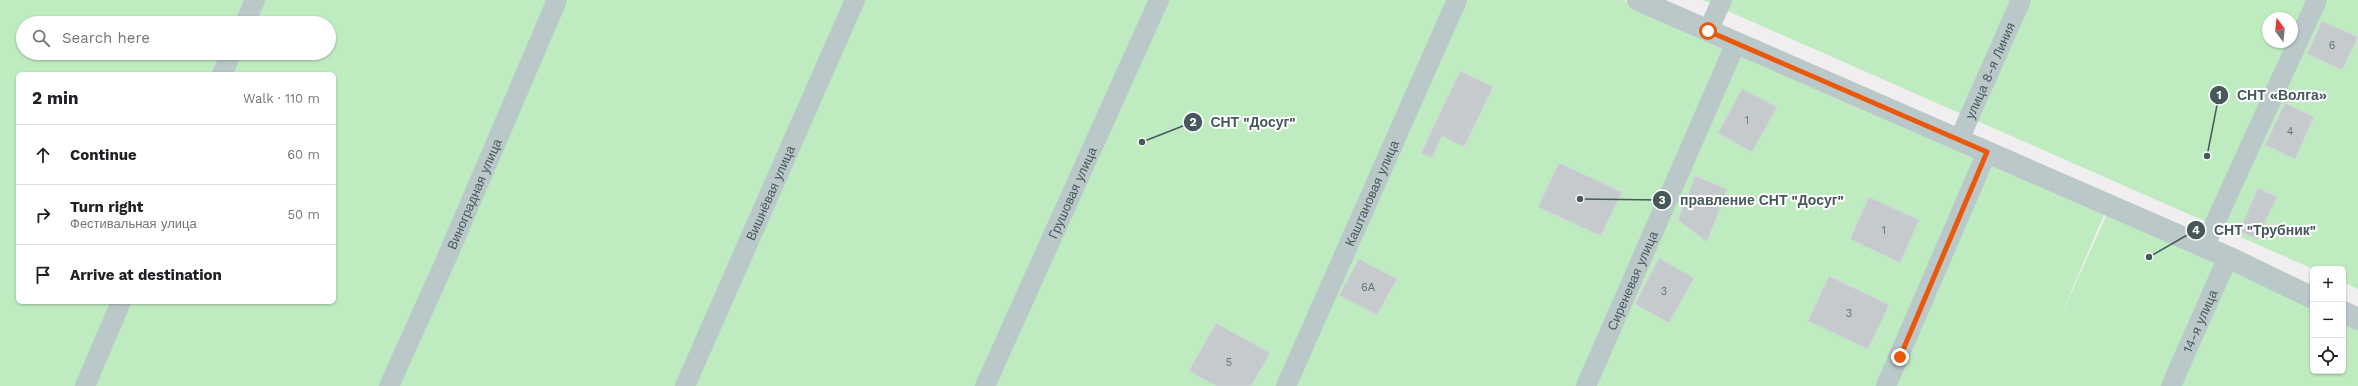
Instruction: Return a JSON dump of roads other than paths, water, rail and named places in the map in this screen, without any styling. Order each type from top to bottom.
[{"type":"street","points":[[1638,0],[2228,257],[2310,297]]},
{"type":"street","points":[[2346,313],[2358,319]]},
{"type":"lane","points":[[248,16],[255,0]]},
{"type":"lane","name":"Виноградная улица","points":[[389,386],[447,257],[557,0]]},
{"type":"lane","name":"Вишнёвая улица","points":[[685,386],[855,0]]},
{"type":"lane","name":"Грушовая улица","points":[[985,386],[1158,0]]},
{"type":"lane","name":"Каштановая улица","points":[[1286,386],[1457,0]]},
{"type":"lane","points":[[1708,31],[1722,0]]},
{"type":"lane","name":"улица 8-я Линия","points":[[1959,140],[2021,0]]},
{"type":"lane","points":[[2204,247],[2317,0]]},
{"type":"lane","name":"Сиреневая улица","points":[[1586,386],[1736,42]]},
{"type":"lane","points":[[223,72],[229,60]]},
{"type":"lane","points":[[1886,386],[1987,152]]},
{"type":"lane","name":"14-я улица","points":[[2171,386],[2228,257]]},
{"type":"lane","points":[[85,386],[120,304]]},
{"type":"place","name":"СНТ \"Досуг\"","points":[[1142,142]]},
{"type":"place","name":"СНТ «Волга»","points":[[2207,156]]},
{"type":"place","name":"правление СНТ \"Досуг\"","points":[[1580,199]]},
{"type":"place","name":"СНТ \"Трубник\"","points":[[2149,257]]}]
